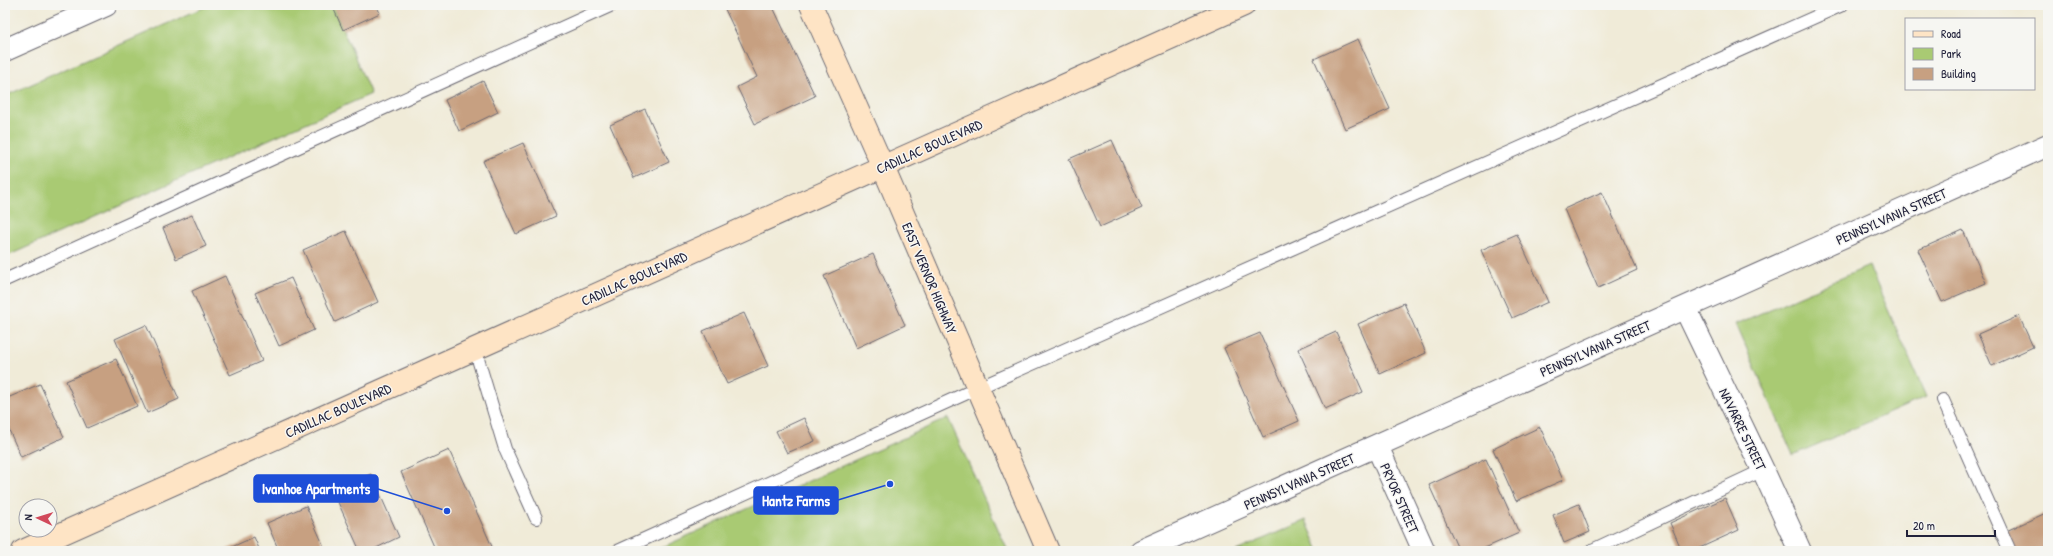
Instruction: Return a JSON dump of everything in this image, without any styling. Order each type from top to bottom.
[{"type":"street","points":[[5,50],[106,5]]},
{"type":"street","name":"EAST VERNOR HIGHWAY","points":[[811,5],[883,167],[1048,551]]},
{"type":"street","name":"CADILLAC BOULEVARD","points":[[24,551],[1244,5]]},
{"type":"street","name":"PENNSYLVANIA STREET","points":[[1142,551],[2048,146]]},
{"type":"street","name":"NAVARRE STREET","points":[[1684,308],[1763,470],[1800,551]]},
{"type":"street","name":"PRYOR STREET","points":[[1377,446],[1424,551]]},
{"type":"lane","points":[[5,280],[612,5]]},
{"type":"lane","points":[[618,551],[978,388],[1842,5]]},
{"type":"lane","points":[[475,349],[505,449],[536,518]]},
{"type":"lane","points":[[1943,400],[2010,551]]},
{"type":"lane","points":[[1590,551],[1612,546],[1763,470]]},
{"type":"green space","points":[[209,5],[332,5],[371,94],[5,257],[5,96]]},
{"type":"green space","points":[[1869,266],[1926,397],[1793,455],[1736,324]]},
{"type":"green space","points":[[948,418],[1008,551],[654,551]]},
{"type":"green space","points":[[1306,520],[1319,551],[1236,551]]},
{"type":"building","points":[[332,5],[376,5],[380,13],[343,30]]},
{"type":"building","points":[[723,5],[772,5],[815,96],[755,124],[737,87],[757,77]]},
{"type":"building","points":[[1358,39],[1390,109],[1345,129],[1314,59]]},
{"type":"building","points":[[483,81],[498,112],[459,131],[445,100]]},
{"type":"building","points":[[645,109],[669,162],[634,178],[610,125]]},
{"type":"building","points":[[1112,140],[1142,208],[1100,227],[1069,159]]},
{"type":"building","points":[[523,143],[556,216],[516,234],[483,161]]},
{"type":"building","points":[[1602,192],[1637,270],[1598,288],[1564,209]]},
{"type":"building","points":[[192,215],[206,246],[176,259],[163,228]]},
{"type":"building","points":[[1963,230],[1986,283],[1942,302],[1918,250]]},
{"type":"building","points":[[346,231],[378,302],[335,322],[303,250]]},
{"type":"building","points":[[1517,234],[1548,302],[1512,318],[1481,250]]},
{"type":"building","points":[[873,254],[905,325],[856,348],[824,276]]},
{"type":"building","points":[[225,276],[262,361],[230,375],[192,291]]},
{"type":"building","points":[[291,278],[314,330],[279,346],[255,293]]},
{"type":"building","points":[[1404,303],[1426,353],[1380,374],[1358,324]]},
{"type":"building","points":[[744,313],[768,366],[727,384],[703,331]]},
{"type":"building","points":[[2019,316],[2033,347],[1992,366],[1978,334]]},
{"type":"building","points":[[146,325],[179,399],[147,413],[115,339]]},
{"type":"building","points":[[1336,332],[1363,392],[1325,409],[1298,349]]},
{"type":"building","points":[[1260,333],[1299,421],[1263,437],[1224,348]]},
{"type":"building","points":[[116,359],[137,406],[87,428],[66,381]]},
{"type":"building","points":[[40,384],[64,437],[21,457],[5,421],[5,399]]},
{"type":"building","points":[[804,418],[815,441],[787,453],[776,431]]},
{"type":"building","points":[[1540,427],[1563,480],[1516,501],[1493,449]]},
{"type":"building","points":[[449,450],[494,551],[436,551],[401,472]]},
{"type":"building","points":[[1486,459],[1519,533],[1478,551],[1459,551],[1429,485]]},
{"type":"building","points":[[371,474],[399,537],[370,551],[360,551],[333,491]]},
{"type":"building","points":[[1725,498],[1739,530],[1693,551],[1682,551],[1670,523]]},
{"type":"building","points":[[1579,504],[1590,532],[1564,543],[1553,515]]},
{"type":"building","points":[[306,506],[326,551],[279,551],[267,523]]},
{"type":"building","points":[[2048,512],[2048,551],[2012,551],[2004,532]]},
{"type":"building","points":[[254,537],[260,551],[223,551]]},
{"type":"place","name":"Hantz Farms","points":[[890,484]]},
{"type":"place","name":"Ivanhoe Apartments","points":[[447,511]]}]
